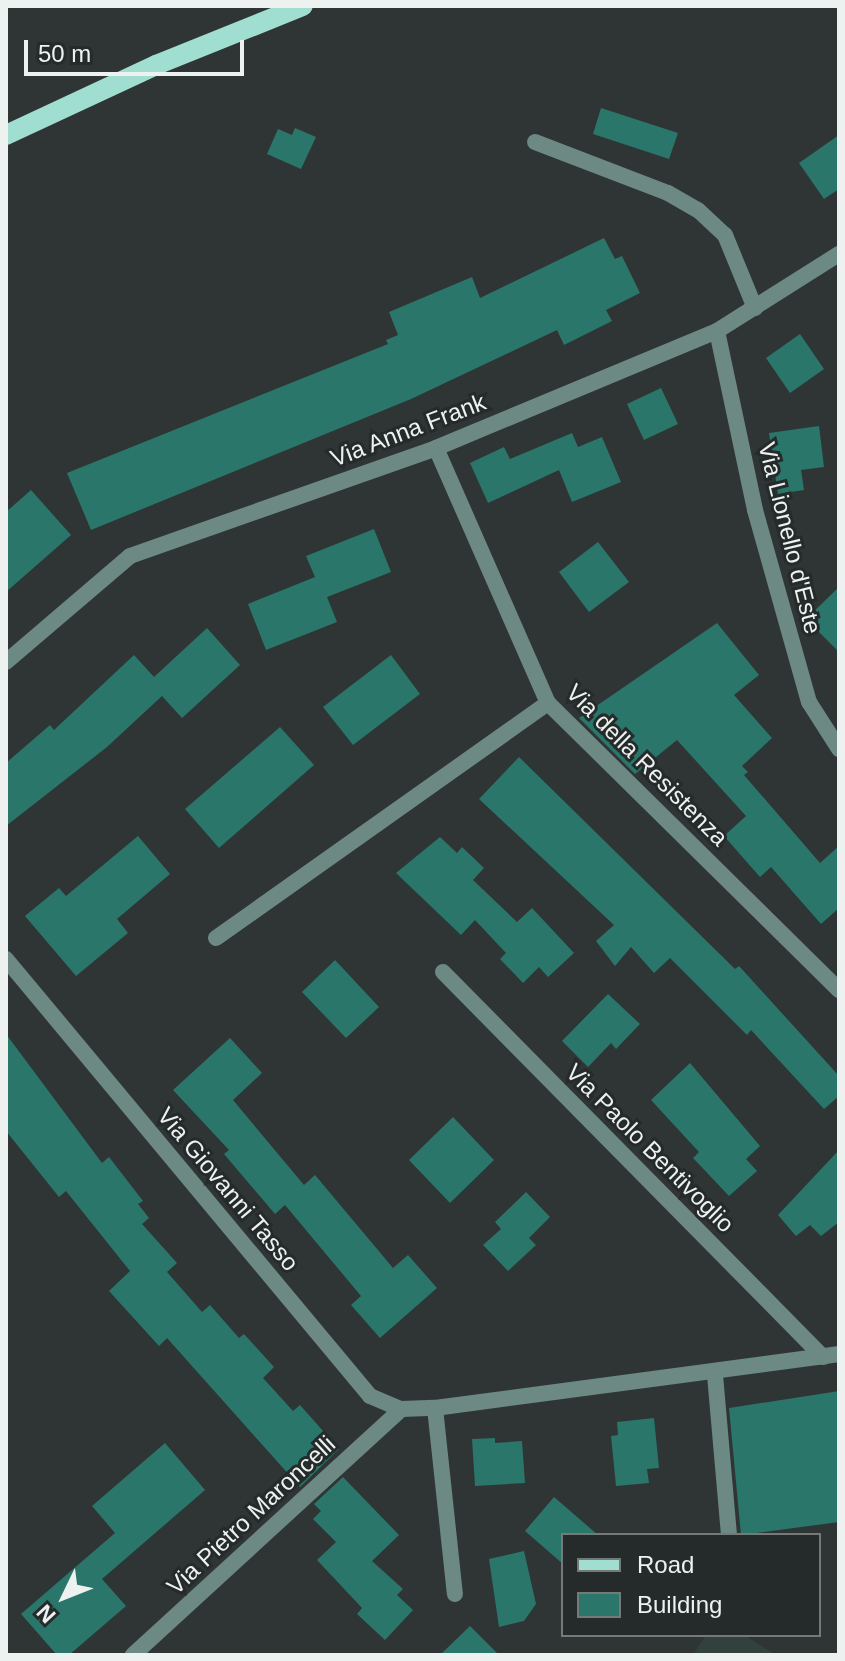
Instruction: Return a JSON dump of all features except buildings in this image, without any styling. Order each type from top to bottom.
[{"type":"main road","points":[[6,135],[156,65],[303,6]]},
{"type":"street","points":[[535,142],[668,193],[698,210],[725,235],[755,308]]},
{"type":"street","name":"Via Anna Frank","points":[[6,662],[130,556],[436,448],[717,331],[839,254]]},
{"type":"street","name":"Via Lionello d'Este","points":[[717,331],[755,510],[809,702],[839,749]]},
{"type":"street","name":"Via della Resistenza","points":[[436,448],[548,703],[839,990]]},
{"type":"street","points":[[216,938],[548,703]]},
{"type":"street","name":"Via Giovanni Tasso","points":[[6,959],[370,1396],[401,1409],[435,1408],[715,1375],[831,1356]]},
{"type":"street","name":"Via Paolo Bentivoglio","points":[[443,972],[831,1356]]},
{"type":"street","points":[[715,1375],[729,1533]]},
{"type":"street","points":[[435,1408],[455,1594]]},
{"type":"street","name":"Via Pietro Maroncelli","points":[[133,1655],[401,1409]]},
{"type":"shaded area","points":[[705,1637],[747,1637],[776,1655],[693,1655]]}]
